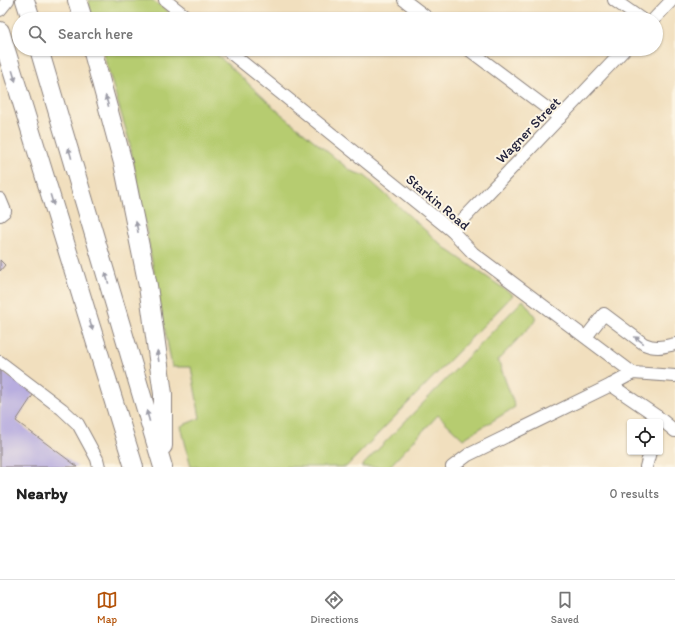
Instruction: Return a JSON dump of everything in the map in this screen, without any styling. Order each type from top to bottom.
[{"type":"highway","points":[[25,0],[28,12]]},
{"type":"highway","points":[[77,0],[81,12]]},
{"type":"highway","points":[[1,35],[134,467]]},
{"type":"highway","points":[[41,56],[163,467]]},
{"type":"highway","points":[[94,56],[124,163],[148,286],[163,394],[163,467]]},
{"type":"street","points":[[0,10],[8,0]]},
{"type":"street","points":[[165,0],[180,12]]},
{"type":"street","points":[[404,0],[420,12]]},
{"type":"street","points":[[614,0],[631,12]]},
{"type":"street","points":[[661,12],[672,0]]},
{"type":"street","name":"Starkin Road","points":[[235,56],[452,231],[473,253],[633,373]]},
{"type":"street","points":[[477,56],[560,118]]},
{"type":"street","name":"Wagner Street","points":[[452,231],[618,56]]},
{"type":"street","points":[[0,199],[5,211],[0,215]]},
{"type":"street","points":[[586,337],[604,314],[644,344],[656,348],[675,344]]},
{"type":"street","points":[[0,362],[62,409],[78,424],[97,459],[99,467]]},
{"type":"street","points":[[452,467],[468,455],[611,386],[633,373],[675,376]]},
{"type":"street","points":[[611,386],[656,419]]},
{"type":"street","points":[[663,424],[675,431]]},
{"type":"street","points":[[646,467],[649,455]]},
{"type":"green space","points":[[88,0],[152,0],[169,12],[91,12]]},
{"type":"green space","points":[[104,56],[219,56],[280,113],[351,171],[365,176],[445,248],[513,295],[346,467],[191,467],[181,426],[200,418],[191,367],[172,367],[129,140]]},
{"type":"green space","points":[[523,300],[537,319],[498,360],[515,407],[463,439],[438,415],[389,467],[361,467]]},
{"type":"building","points":[[0,260],[5,265],[0,271]]},
{"type":"building","points":[[0,370],[35,392],[16,421],[78,467],[0,467]]}]
